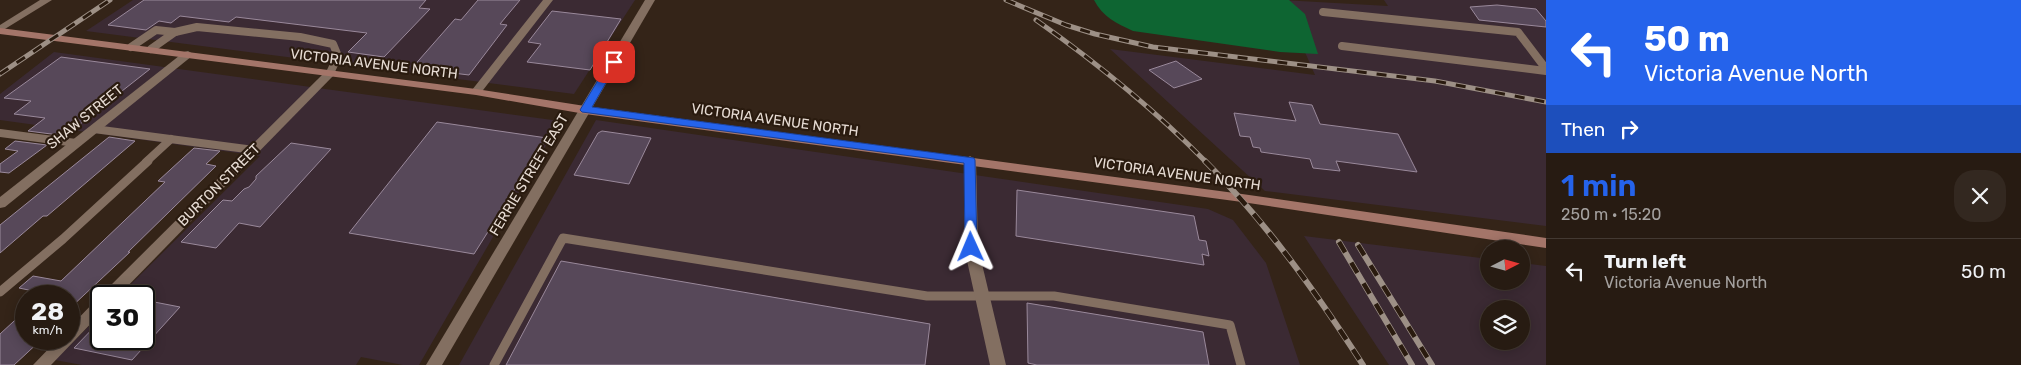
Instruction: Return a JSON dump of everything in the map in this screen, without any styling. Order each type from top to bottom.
[{"type":"main road","name":"VICTORIA AVENUE NORTH","points":[[0,30],[476,92],[585,110],[970,160],[1546,243]]},
{"type":"street","points":[[0,30],[47,0]]},
{"type":"street","points":[[476,92],[548,0]]},
{"type":"street","name":"FERRIE STREET EAST","points":[[434,365],[650,0]]},
{"type":"street","name":"SHAW STREET","points":[[0,204],[188,54]]},
{"type":"street","name":"BURTON STREET","points":[[120,285],[330,73]]},
{"type":"street","points":[[970,160],[971,247],[998,365]]},
{"type":"street","points":[[80,326],[90,315]]},
{"type":"street","points":[[41,365],[56,350]]},
{"type":"lane","points":[[1323,12],[1518,32],[1546,70]]},
{"type":"lane","points":[[151,49],[175,32],[197,26],[300,37],[332,44],[338,56],[330,73]]},
{"type":"lane","points":[[131,47],[156,30],[175,32]]},
{"type":"lane","points":[[1342,46],[1546,70]]},
{"type":"lane","points":[[94,129],[254,150]]},
{"type":"lane","points":[[0,133],[76,143]]},
{"type":"lane","points":[[0,292],[63,239],[171,139]]},
{"type":"lane","points":[[494,365],[563,238],[927,296],[1054,296],[1230,325],[1241,365]]},
{"type":"shaded area","points":[[133,0],[635,0],[574,94],[86,31]]},
{"type":"shaded area","points":[[1282,0],[1388,6],[1384,0],[1546,0],[1546,226],[1265,191],[1110,49],[1315,75]]},
{"type":"shaded area","points":[[54,52],[560,121],[419,365],[403,365],[361,357],[356,365],[82,365],[55,360],[65,350],[80,350],[80,335],[90,325],[90,350],[155,350],[155,285],[130,285],[260,156],[0,120],[0,94]]},
{"type":"shaded area","points":[[596,120],[1208,209],[1233,220],[1266,263],[1300,365],[459,365]]},
{"type":"shaded area","points":[[1304,236],[1480,258],[1480,290],[1530,290],[1530,264],[1546,266],[1546,365],[1389,365]]},
{"type":"green space","points":[[1094,0],[1289,0],[1305,14],[1318,54],[1280,52],[1133,31],[1106,15]]},
{"type":"building","points":[[144,0],[426,0],[419,8],[430,9],[384,57],[348,52],[367,33],[236,17],[229,22],[180,16],[171,23],[159,21],[146,30],[108,25]]},
{"type":"building","points":[[478,0],[520,0],[500,24],[507,25],[469,75],[412,68],[455,19],[461,20]]},
{"type":"building","points":[[1497,5],[1536,9],[1546,21],[1546,27],[1479,20],[1470,7]]},
{"type":"building","points":[[552,11],[621,19],[590,70],[527,62],[541,44],[528,42]]},
{"type":"building","points":[[61,57],[150,69],[75,128],[69,127],[59,135],[28,131],[45,118],[14,114],[31,101],[4,98]]},
{"type":"building","points":[[1176,61],[1202,79],[1174,88],[1149,70]]},
{"type":"building","points":[[1289,102],[1312,105],[1320,124],[1398,134],[1417,172],[1336,161],[1340,171],[1313,168],[1310,159],[1261,152],[1260,148],[1253,147],[1250,137],[1240,136],[1234,113],[1296,121]]},
{"type":"building","points":[[437,122],[547,138],[474,254],[349,233]]},
{"type":"building","points":[[602,131],[651,138],[629,184],[574,175],[598,133]]},
{"type":"building","points":[[109,137],[135,141],[47,216],[43,216],[0,253],[0,225]]},
{"type":"building","points":[[15,141],[47,145],[9,173],[0,172],[0,164],[18,151],[5,149]]},
{"type":"building","points":[[291,143],[331,149],[260,227],[239,223],[216,248],[181,242],[223,200],[232,201],[244,189],[249,187],[256,179],[256,176]]},
{"type":"building","points":[[194,148],[220,151],[206,164],[216,166],[128,252],[130,252],[95,285],[90,285],[90,289],[80,299],[80,285],[22,285],[33,276],[61,281],[165,182],[158,181]]},
{"type":"building","points":[[1017,190],[1194,216],[1199,240],[1206,241],[1209,256],[1202,254],[1204,265],[1016,236]]},
{"type":"building","points":[[561,261],[930,324],[925,365],[506,365]]},
{"type":"building","points":[[155,302],[180,307],[155,335]]},
{"type":"building","points":[[1027,303],[1203,332],[1209,365],[1037,365],[1028,363]]},
{"type":"building","points":[[15,320],[15,350],[30,350],[14,365],[0,365],[0,334]]},
{"type":"building","points":[[90,331],[90,350],[141,350],[132,360],[80,349],[80,342]]},
{"type":"railway","points":[[0,74],[110,0]]},
{"type":"railway","points":[[1006,0],[1066,25],[1095,34],[1153,47],[1435,81],[1546,102]]},
{"type":"railway","points":[[1036,20],[1124,87],[1205,161]]},
{"type":"railway","points":[[1205,161],[1249,208],[1289,258],[1363,365]]},
{"type":"railway","points":[[1339,242],[1412,365]]},
{"type":"railway","points":[[1358,245],[1432,365]]},
{"type":"route","points":[[614,62],[585,110],[970,160],[971,247]]}]
